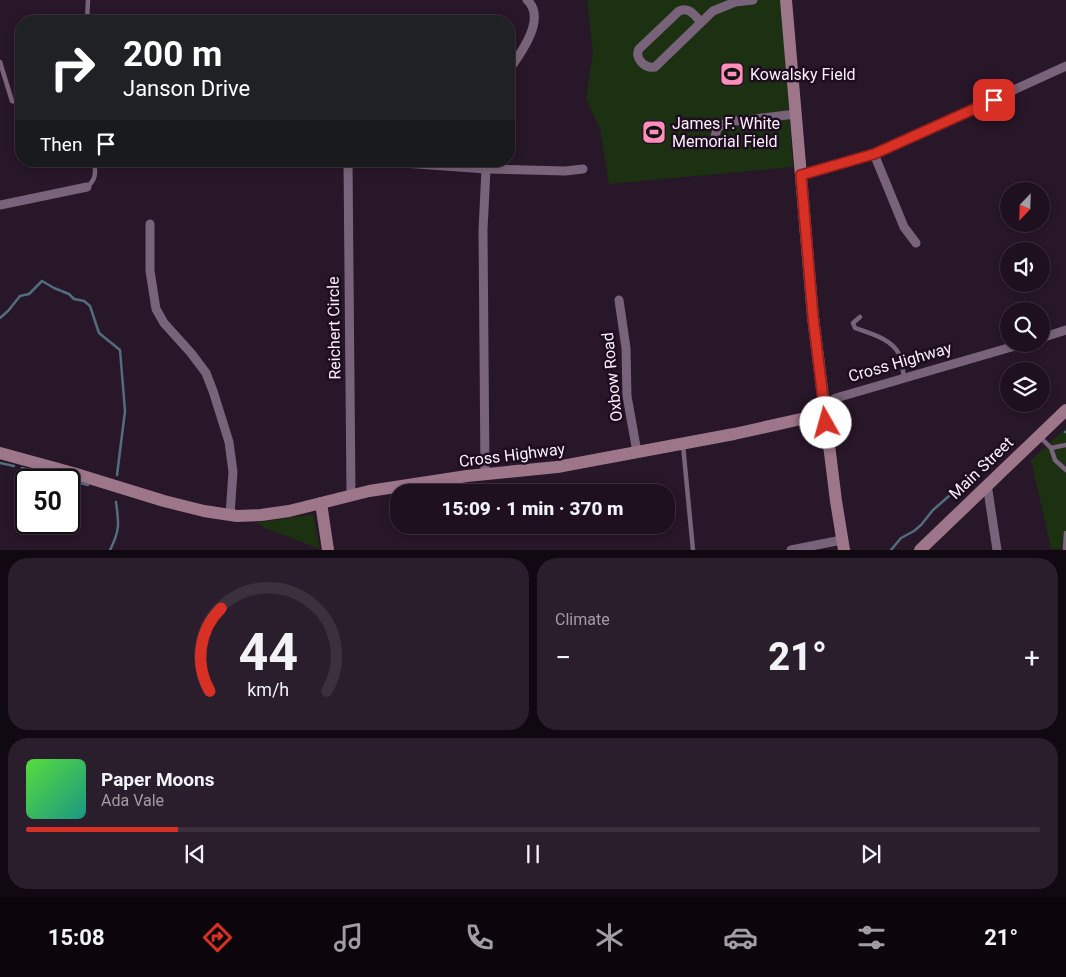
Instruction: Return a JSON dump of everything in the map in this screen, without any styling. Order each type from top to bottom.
[{"type":"main road","points":[[788,0],[812,307],[843,545]]},
{"type":"main road","name":"Cross Highway","points":[[0,453],[95,479],[179,505],[230,515],[273,514],[351,495],[484,474],[557,467],[682,444],[810,417],[824,405]]},
{"type":"main road","name":"Main Street","points":[[920,550],[1066,410]]},
{"type":"main road","points":[[321,503],[328,550]]},
{"type":"street","points":[[515,60],[532,30],[534,12],[532,4],[527,0]]},
{"type":"street","points":[[701,22],[688,10],[683,9],[679,11],[639,49],[637,53],[638,58],[647,67],[655,67],[713,11],[735,2],[753,0]]},
{"type":"street","points":[[801,175],[874,154],[1066,66]]},
{"type":"street","points":[[715,138],[717,128],[728,122],[796,114]]},
{"type":"street","points":[[874,154],[904,227],[916,243]]},
{"type":"street","points":[[515,166],[565,171],[584,169]]},
{"type":"street","name":"Reichert Circle","points":[[348,167],[351,495]]},
{"type":"street","points":[[458,167],[486,169],[494,167]]},
{"type":"street","points":[[484,474],[483,230],[486,169]]},
{"type":"street","points":[[0,205],[87,187]]},
{"type":"street","points":[[150,224],[150,271],[156,309],[164,323],[206,373],[229,442],[233,472],[230,515]]},
{"type":"street","name":"Oxbow Road","points":[[618,300],[626,348],[627,396],[637,452]]},
{"type":"street","points":[[1050,335],[1066,330]]},
{"type":"street","name":"Cross Highway","points":[[824,405],[836,398],[1000,350]]},
{"type":"street","points":[[987,484],[997,550]]},
{"type":"street","points":[[791,550],[843,545]]},
{"type":"lane","points":[[87,15],[88,0]]},
{"type":"lane","points":[[0,62],[12,102],[15,102]]},
{"type":"lane","points":[[87,187],[93,182],[94,167]]},
{"type":"lane","points":[[860,317],[853,323],[855,328],[878,337],[896,350],[901,360],[904,378]]},
{"type":"lane","points":[[1038,436],[1052,448],[1055,460],[1066,470]]},
{"type":"lane","points":[[682,444],[693,550]]},
{"type":"lane","points":[[1052,448],[1066,445]]},
{"type":"lane","points":[[1065,550],[1066,533]]},
{"type":"green space","points":[[587,0],[781,0],[793,167],[609,184],[600,129],[586,99],[593,52]]},
{"type":"green space","points":[[1066,428],[1066,549],[1051,549],[1031,460]]},
{"type":"green space","points":[[313,514],[320,549],[265,528],[255,522],[269,521]]},
{"type":"waterway","points":[[0,318],[20,296],[29,294],[42,281],[69,294],[74,299],[84,301],[90,306],[99,333],[120,350],[125,411],[117,475]]},
{"type":"waterway","points":[[0,463],[14,466]]},
{"type":"waterway","points":[[22,468],[88,485]]},
{"type":"waterway","points":[[891,550],[901,538],[921,525],[933,510],[949,496]]},
{"type":"waterway","points":[[110,550],[118,527],[116,502]]},
{"type":"place","name":"Kowalsky Field","points":[[732,74]]},
{"type":"place","name":"James F. White Memorial Field","points":[[654,132]]},
{"type":"route","points":[[826,423],[813,317],[801,175],[874,154],[994,100]]}]
